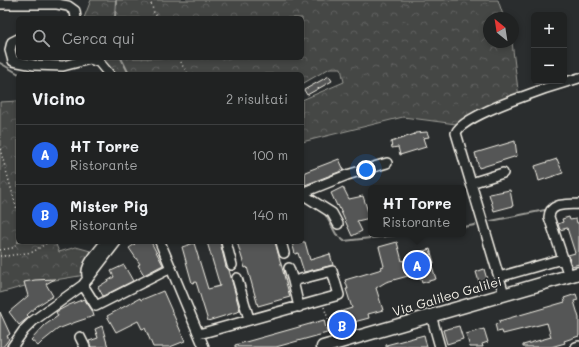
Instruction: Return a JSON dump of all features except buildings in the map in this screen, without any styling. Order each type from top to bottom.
[{"type":"main road","name":"Via Galileo Galilei","points":[[323,347],[574,274]]},
{"type":"street","points":[[0,4],[57,4],[68,6],[75,11],[76,16]]},
{"type":"street","points":[[16,40],[12,42],[10,50],[13,61],[34,65],[63,66],[86,60]]},
{"type":"street","points":[[93,60],[99,62],[107,72]]},
{"type":"street","points":[[504,294],[456,133],[458,128],[474,118],[512,100],[579,78]]},
{"type":"street","points":[[304,192],[347,175],[387,163]]},
{"type":"street","points":[[471,183],[503,172]]},
{"type":"street","points":[[304,194],[332,212],[338,224]]},
{"type":"street","points":[[574,274],[562,259],[549,217],[552,210],[556,206],[579,204]]},
{"type":"street","points":[[104,244],[88,266],[85,282],[96,306],[171,268]]},
{"type":"street","points":[[12,347],[28,326],[85,282],[114,244]]},
{"type":"street","points":[[161,244],[204,347]]},
{"type":"street","points":[[227,244],[232,265]]},
{"type":"street","points":[[282,244],[284,252]]},
{"type":"street","name":"Via Galileo Galilei","points":[[499,276],[562,259]]},
{"type":"street","points":[[290,268],[299,307]]},
{"type":"street","points":[[199,334],[339,295],[332,271],[293,282]]},
{"type":"street","points":[[237,278],[249,319]]},
{"type":"street","points":[[431,315],[440,347]]},
{"type":"street","points":[[80,336],[85,347]]},
{"type":"path","points":[[150,0],[154,13],[157,16]]},
{"type":"path","points":[[181,60],[187,72]]},
{"type":"path","points":[[0,149],[16,206]]},
{"type":"path","points":[[0,250],[12,248],[16,244]]},
{"type":"path","points":[[0,256],[33,252],[45,244]]},
{"type":"path","points":[[322,300],[334,336]]},
{"type":"green space","points":[[91,0],[498,0],[502,12],[483,12],[483,48],[513,48],[519,98],[456,124],[403,117],[304,142],[304,99],[344,82],[341,68],[330,68],[304,83],[304,72],[110,72],[104,61],[36,66],[16,60],[304,60],[304,16],[85,16]]},
{"type":"green space","points":[[16,101],[16,244],[56,244],[59,252],[76,247],[94,252],[85,275],[49,281],[50,279],[0,293],[0,102]]},
{"type":"waterway","points":[[115,16],[116,0]]},
{"type":"waterway","points":[[122,60],[128,72]]},
{"type":"waterway","points":[[0,63],[16,72]]},
{"type":"waterway","points":[[491,221],[545,210]]},
{"type":"waterway","points":[[324,212],[336,234],[344,241],[379,237]]},
{"type":"waterway","points":[[466,226],[475,225]]},
{"type":"place","name":"HT Torre","points":[[417,265]]},
{"type":"place","name":"Mister Pig","points":[[342,325]]}]
